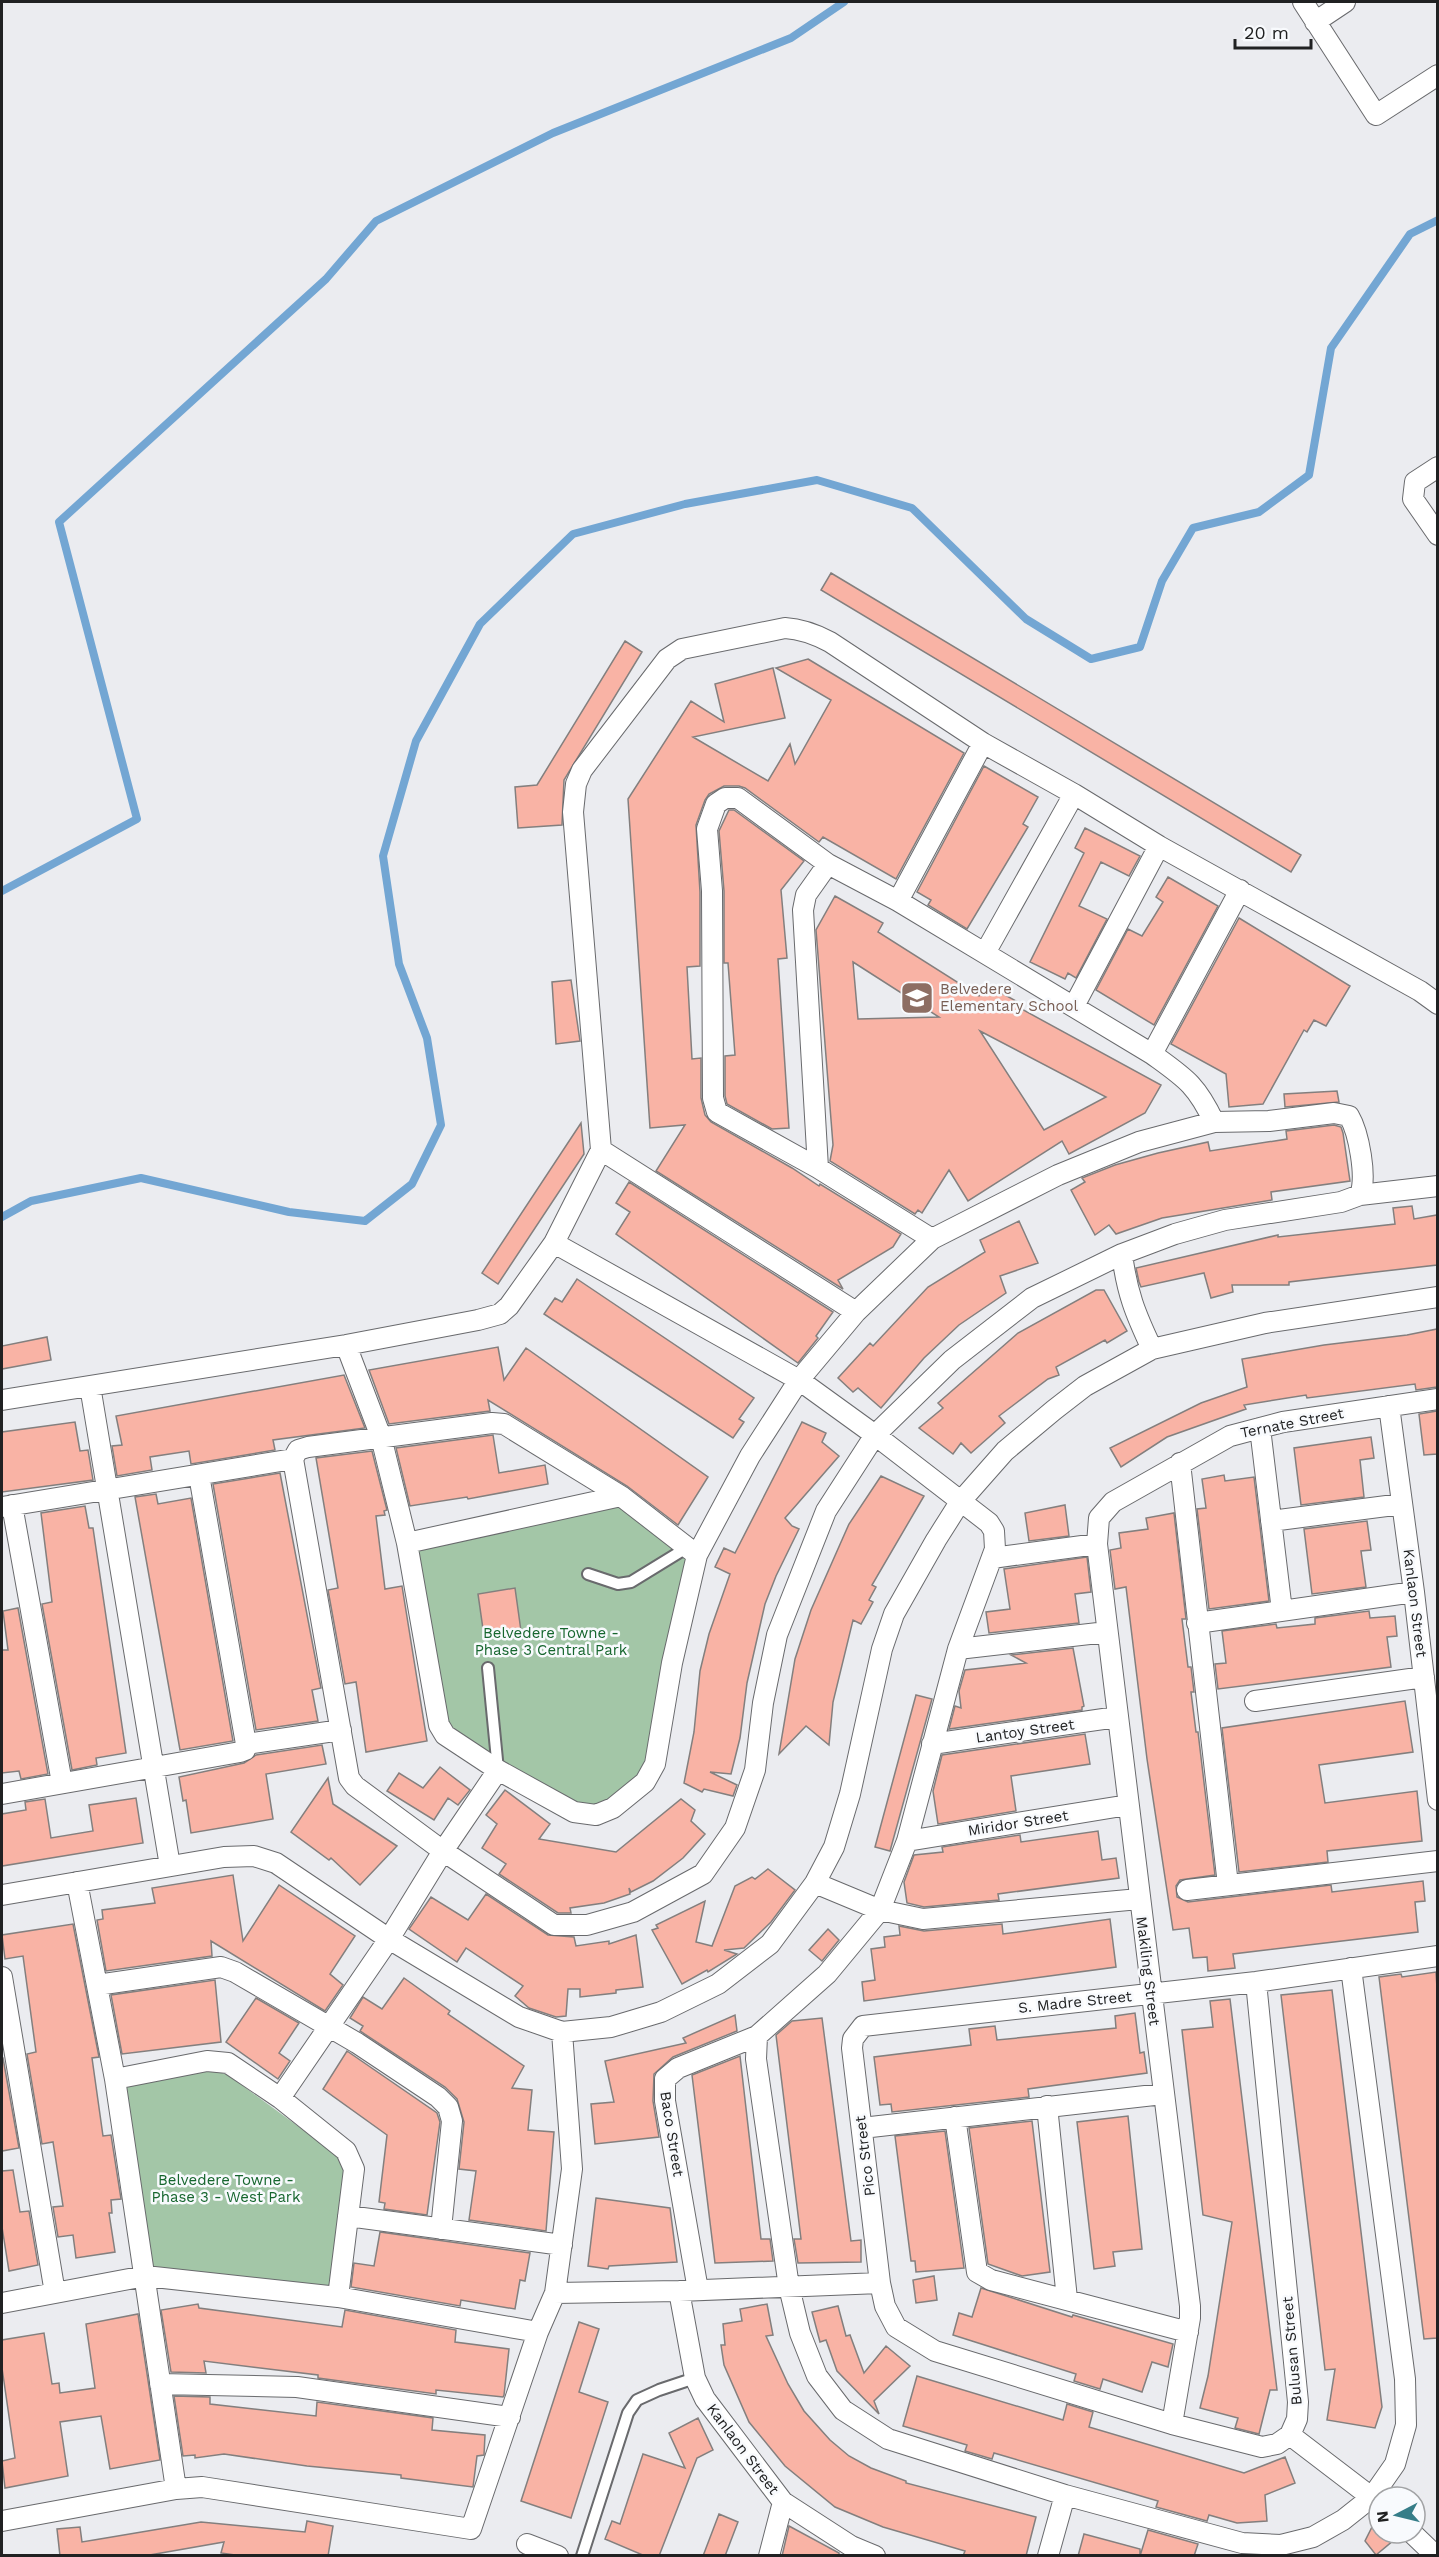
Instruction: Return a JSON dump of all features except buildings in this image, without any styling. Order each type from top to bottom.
[{"type":"street","points":[[1303,2],[1376,115],[1437,75]]},
{"type":"street","points":[[1315,21],[1346,2]]},
{"type":"street","points":[[1437,467],[1415,482],[1413,499],[1437,535]]},
{"type":"street","points":[[2,1400],[346,1345],[478,1320],[500,1314],[509,1306],[554,1243],[601,1150],[573,798],[576,784],[590,758],[667,659],[682,649],[778,630],[800,629],[830,642],[983,743],[1074,794],[1159,846],[1420,991],[1437,1004]]},
{"type":"street","points":[[898,901],[983,743]]},
{"type":"street","points":[[986,953],[1074,794]]},
{"type":"street","points":[[932,1239],[818,1168],[717,1112],[713,1098],[712,891],[707,829],[716,804],[725,798],[738,798],[828,864],[898,901],[1152,1054],[1191,1083],[1204,1101],[1214,1122]]},
{"type":"street","points":[[1074,1006],[1159,846]]},
{"type":"street","points":[[818,1168],[802,910],[806,895],[828,864]]},
{"type":"street","points":[[1152,1054],[1240,890]]},
{"type":"street","points":[[346,1345],[381,1437],[407,1543],[439,1725],[445,1735],[498,1770],[574,1812],[596,1815],[613,1808],[645,1782],[655,1764],[693,1551],[799,1380],[856,1312],[932,1239],[1058,1175],[1139,1142],[1214,1122],[1269,1121],[1334,1113],[1349,1116],[1356,1133],[1363,1174],[1360,1195]]},
{"type":"street","points":[[601,1150],[856,1312]]},
{"type":"street","points":[[693,1551],[621,1496],[504,1424],[492,1423],[381,1437],[298,1450],[292,1459],[349,1778],[355,1786],[443,1851],[554,1925],[587,1925],[633,1912],[703,1874],[735,1828],[755,1770],[763,1703],[777,1635],[826,1510],[875,1435],[952,1360],[1032,1298],[1122,1254],[1175,1234],[1225,1220],[1341,1202],[1360,1195],[1437,1186]]},
{"type":"street","points":[[554,1243],[799,1380],[989,1523],[994,1531],[996,1540],[992,1558],[958,1649],[908,1841],[880,1910],[827,1974],[757,2036],[756,2059],[789,2287],[800,2332],[817,2376],[843,2410],[888,2439],[1065,2494],[1242,2543],[1281,2545],[1313,2537],[1367,2505]]},
{"type":"street","points":[[1122,1254],[1126,1289],[1133,1310],[1152,1349]]},
{"type":"street","points":[[2,1895],[224,1857],[254,1856],[276,1863],[389,1939],[519,2017],[562,2032],[611,2027],[661,2012],[718,1984],[770,1944],[815,1883],[834,1847],[850,1794],[882,1649],[894,1614],[960,1502],[1005,1451],[1085,1386],[1152,1349],[1265,1323],[1437,1297]]},
{"type":"street","points":[[90,1386],[171,1866]]},
{"type":"street","name":"Ternate Street","points":[[1099,1518],[1113,1502],[1230,1436],[1283,1422],[1437,1399]]},
{"type":"street","name":"Kanlaon Street","points":[[1389,1406],[1414,1592],[1437,1800]]},
{"type":"street","points":[[1260,1428],[1282,1611]]},
{"type":"street","points":[[62,1783],[7,1506],[292,1459]]},
{"type":"street","points":[[1180,1463],[1227,1885]]},
{"type":"street","points":[[2,1794],[245,1750],[246,1744],[199,1475]]},
{"type":"street","points":[[407,1543],[621,1496]]},
{"type":"street","points":[[1271,1521],[1402,1504]]},
{"type":"street","name":"Makiling Street","points":[[1099,1518],[1097,1544],[1107,1632],[1190,2306],[1188,2332],[1172,2424]]},
{"type":"street","points":[[992,1558],[1097,1544]]},
{"type":"street","points":[[1197,1623],[1414,1592]]},
{"type":"street","points":[[958,1649],[1107,1632]]},
{"type":"street","points":[[1255,1701],[1424,1677]]},
{"type":"street","name":"Lantoy Street","points":[[932,1744],[1117,1717]]},
{"type":"street","points":[[246,1744],[341,1730]]},
{"type":"street","points":[[280,2098],[389,1939],[443,1851],[498,1770]]},
{"type":"street","name":"Miridor Street","points":[[908,1841],[1128,1805]]},
{"type":"street","points":[[1186,1890],[1437,1862]]},
{"type":"street","points":[[77,1882],[115,2079],[176,2489]]},
{"type":"street","points":[[815,1883],[880,1910],[922,1918],[1139,1899]]},
{"type":"street","name":"S. Madre Street","points":[[857,2031],[870,2024],[1257,1982],[1437,1956]]},
{"type":"street","points":[[97,1985],[221,1967],[235,1972],[328,2027],[438,2097],[448,2107],[452,2121],[441,2229]]},
{"type":"street","points":[[1351,1968],[1405,2379],[1406,2425],[1395,2464],[1384,2485]]},
{"type":"street","points":[[2,1977],[55,2293]]},
{"type":"street","name":"Bulusan Street","points":[[1257,1982],[1298,2402],[1297,2419],[1290,2435]]},
{"type":"street","name":"Pico Street","points":[[857,2031],[853,2038],[852,2048],[880,2283]]},
{"type":"street","points":[[2,2521],[176,2489],[202,2487],[471,2529],[538,2332],[555,2293],[572,2169],[562,2032]]},
{"type":"street","name":"Baco Street","points":[[688,2291],[665,2101],[665,2079],[678,2068],[757,2036]]},
{"type":"street","points":[[115,2079],[207,2061],[228,2063],[280,2098],[346,2151],[354,2169],[338,2297]]},
{"type":"street","points":[[862,2128],[1163,2094]]},
{"type":"street","points":[[1047,2106],[1067,2299]]},
{"type":"street","points":[[956,2117],[977,2272],[991,2280],[1188,2332]]},
{"type":"street","points":[[348,2217],[562,2245]]},
{"type":"street","points":[[2,2303],[145,2276],[338,2297],[538,2332]]},
{"type":"street","points":[[555,2293],[688,2291],[880,2283],[885,2306],[896,2328],[935,2351],[1172,2424],[1262,2447],[1277,2444],[1290,2435],[1367,2493]]},
{"type":"street","name":"Kanlaon Street","points":[[688,2291],[695,2378],[705,2399],[783,2502],[851,2546],[875,2556]]},
{"type":"street","points":[[160,2384],[297,2387],[510,2417]]},
{"type":"street","points":[[1048,2556],[1065,2494]]},
{"type":"street","points":[[769,2556],[783,2502]]},
{"type":"street","points":[[527,2544],[558,2556]]},
{"type":"street","points":[[1425,2545],[1436,2556]]},
{"type":"lane","points":[[588,1574],[618,1584],[631,1582],[693,1551]]},
{"type":"lane","points":[[488,1668],[498,1770]]},
{"type":"lane","points":[[582,2556],[633,2406],[637,2400],[658,2390],[695,2378]]},
{"type":"green space","name":"Belvedere Towne - Phase 3 Central Park","points":[[621,1496],[697,1555],[655,1764],[596,1815],[445,1735],[408,1549]]},
{"type":"green space","name":"Belvedere Towne - Phase 3 - West Park","points":[[210,2069],[228,2075],[336,2154],[346,2171],[332,2289],[145,2276],[116,2088]]},
{"type":"waterway","points":[[2,891],[137,819],[59,522],[326,279],[376,221],[553,133],[791,38],[844,2]]},
{"type":"waterway","points":[[2,1217],[31,1201],[141,1178],[289,1212],[365,1221],[412,1184],[441,1125],[427,1038],[399,964],[383,856],[416,741],[480,624],[573,534],[685,504],[817,480],[912,508],[1026,619],[1091,659],[1140,647],[1162,581],[1193,528],[1259,512],[1309,475],[1331,348],[1410,234],[1438,220]]},
{"type":"place","name":"Belvedere Elementary School","points":[[917,998]]}]
